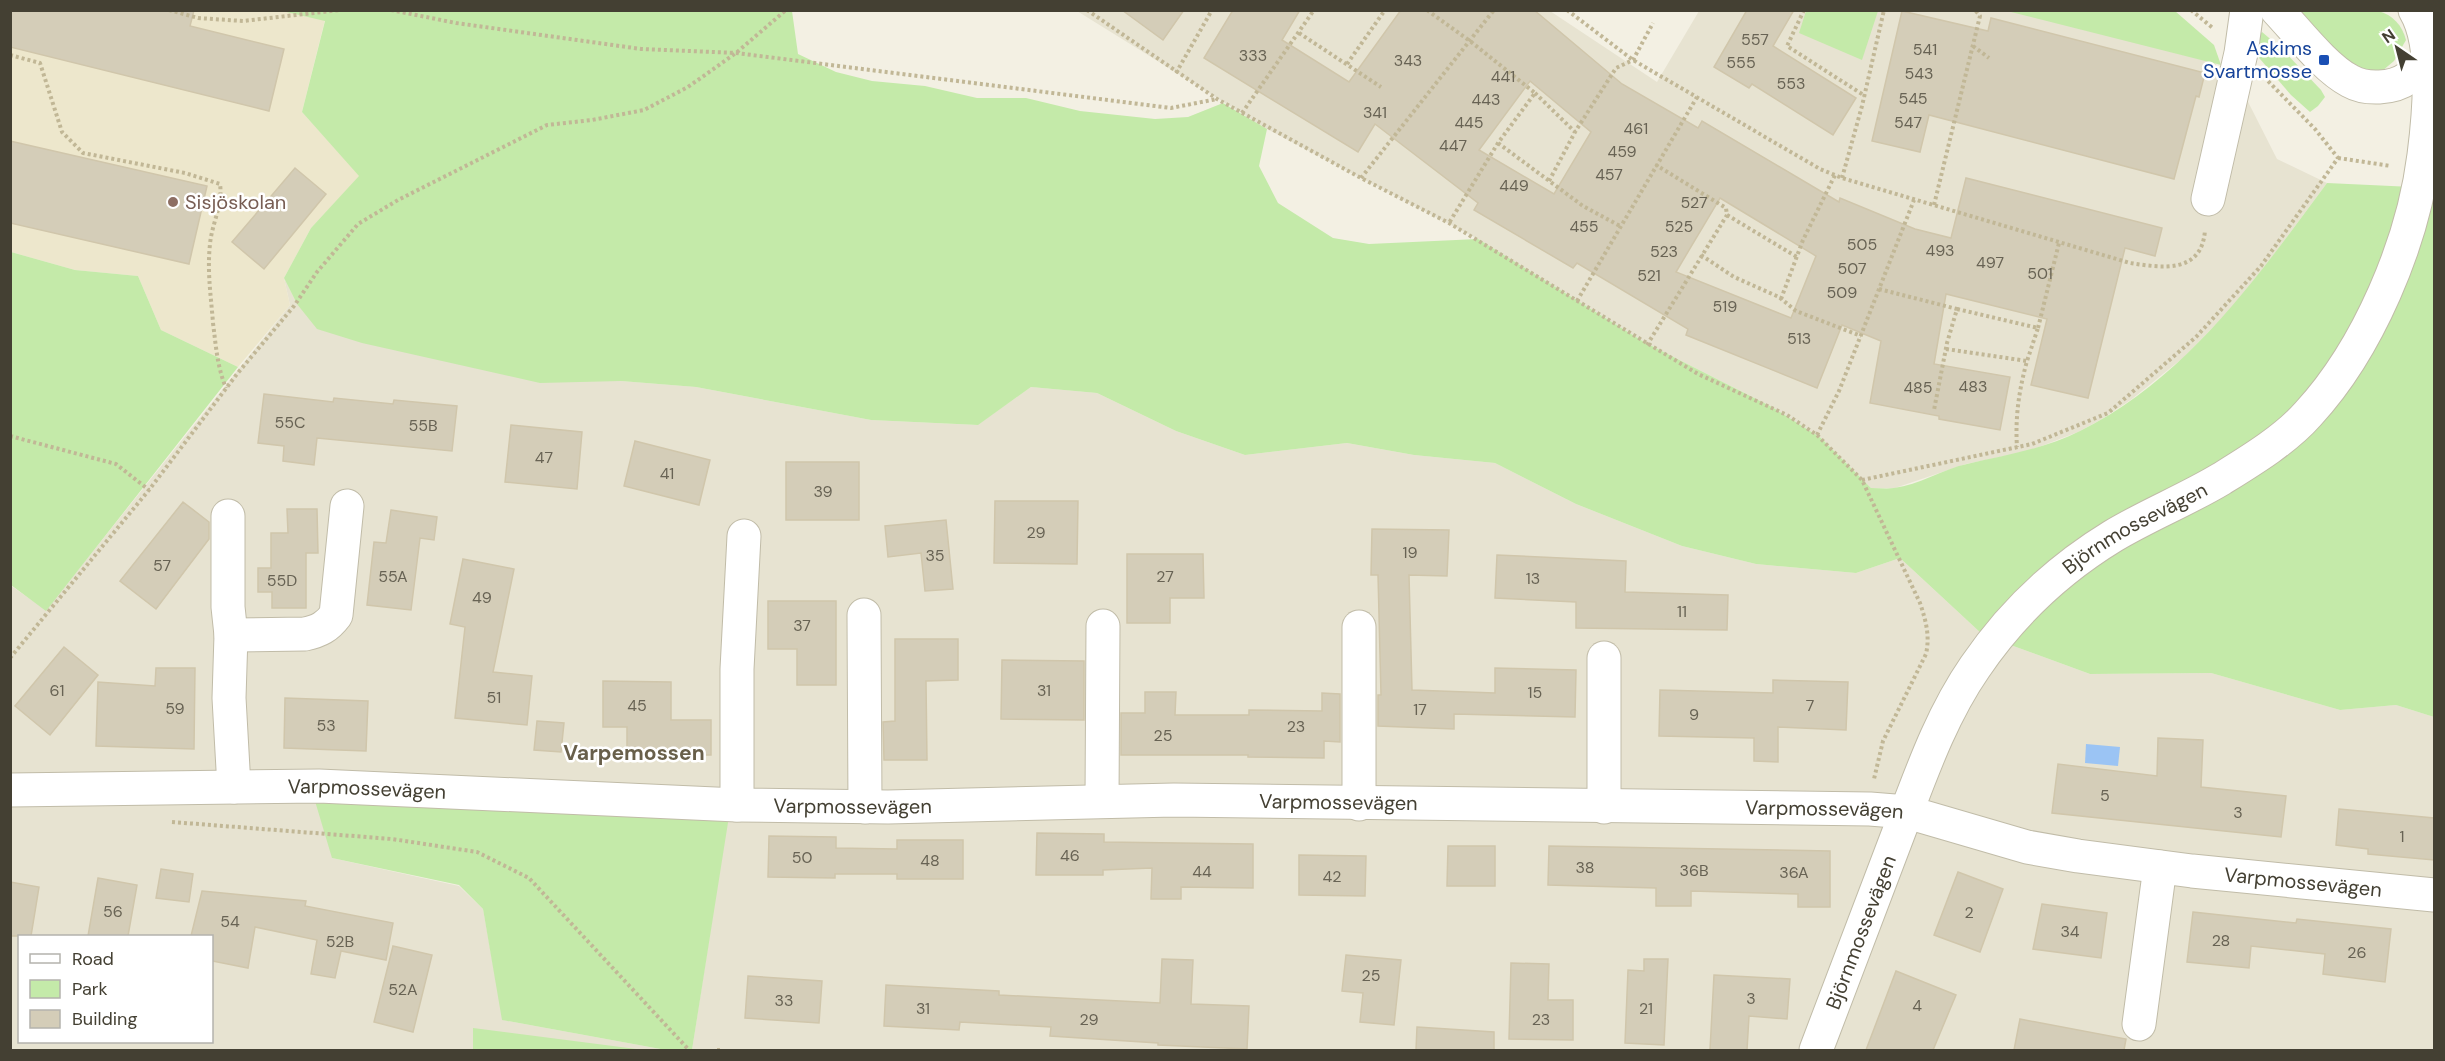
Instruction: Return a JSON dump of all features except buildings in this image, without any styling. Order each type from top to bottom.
[{"type":"street","points":[[2208,199],[2241,53],[2247,10]]},
{"type":"street","points":[[2277,10],[2324,60],[2350,81],[2366,86],[2386,87],[2407,79],[2428,59]]},
{"type":"street","name":"Björnmossevägen","points":[[1816,1050],[1942,722],[1974,667],[2014,617],[2057,575],[2112,537],[2219,480],[2267,448],[2306,416],[2341,373],[2371,321],[2403,245],[2420,187],[2428,124],[2428,59],[2426,39],[2418,15]]},
{"type":"street","points":[[231,635],[305,634],[316,632],[328,625],[336,615],[347,506]]},
{"type":"street","points":[[228,516],[230,698],[234,787]]},
{"type":"street","points":[[737,806],[737,669],[744,536]]},
{"type":"street","points":[[864,615],[866,807]]},
{"type":"street","points":[[1102,801],[1103,626]]},
{"type":"street","points":[[1359,627],[1359,804]]},
{"type":"street","points":[[1604,658],[1604,807]]},
{"type":"street","name":"Varpmossevägen","points":[[10,790],[319,786],[737,806],[1010,806],[1102,801],[1870,809],[1907,812],[2027,847],[2160,867],[2434,894]]},
{"type":"street","points":[[2139,1024],[2160,867]]},
{"type":"path","points":[[169,10],[198,18],[243,21],[340,10]]},
{"type":"path","points":[[392,10],[456,23],[641,49],[736,53],[1171,108],[1216,99]]},
{"type":"path","points":[[10,658],[149,490],[226,388],[294,306],[317,272],[358,224],[398,200],[547,125],[592,120],[644,110],[688,87],[736,53],[786,10]]},
{"type":"path","points":[[1087,10],[1216,99],[1449,223],[1698,374],[1787,415],[1817,435],[1862,480],[1920,603],[1929,641],[1926,654],[1883,741],[1870,809]]},
{"type":"path","points":[[1176,73],[1212,10]]},
{"type":"path","points":[[1242,113],[1314,10]]},
{"type":"path","points":[[1347,64],[1384,10]]},
{"type":"path","points":[[1427,10],[1535,93],[1575,132]]},
{"type":"path","points":[[1361,178],[1494,10]]},
{"type":"path","points":[[1567,10],[1633,60],[1820,169],[1842,178],[2130,264],[2175,267],[2187,262],[2205,241],[2208,199]]},
{"type":"path","points":[[1804,10],[1787,46],[1865,96]]},
{"type":"path","points":[[1842,178],[1865,96],[1884,10]]},
{"type":"path","points":[[1934,205],[1980,16],[1975,10]]},
{"type":"path","points":[[2191,10],[2241,53],[2315,129],[2338,158],[2394,167]]},
{"type":"path","points":[[1549,181],[1575,132],[1616,68],[1633,60],[1653,23]]},
{"type":"path","points":[[1299,33],[1381,87]]},
{"type":"path","points":[[1972,46],[1989,58]]},
{"type":"path","points":[[10,55],[40,63],[62,132],[83,153],[185,173],[220,184],[222,197],[210,243],[208,282],[217,360],[226,388]]},
{"type":"path","points":[[1449,223],[1498,143],[1535,93]]},
{"type":"path","points":[[1577,301],[1697,97]]},
{"type":"path","points":[[1498,143],[1583,206],[1620,226]]},
{"type":"path","points":[[1862,480],[2032,444],[2108,413],[2196,337],[2261,266],[2338,158]]},
{"type":"path","points":[[1647,345],[1726,215],[1726,208],[1656,165]]},
{"type":"path","points":[[1781,299],[1797,257],[1835,175]]},
{"type":"path","points":[[1817,435],[1839,391],[1914,200]]},
{"type":"path","points":[[1726,215],[1797,257]]},
{"type":"path","points":[[2017,447],[2015,421],[2020,385],[2038,328],[2059,243]]},
{"type":"path","points":[[1701,255],[1734,277],[1781,299],[1796,311],[1861,336]]},
{"type":"path","points":[[1879,289],[2038,328]]},
{"type":"path","points":[[1935,410],[1946,349],[1957,309]]},
{"type":"path","points":[[1946,349],[2027,361]]},
{"type":"path","points":[[10,436],[116,464],[149,490]]},
{"type":"path","points":[[165,821],[392,839],[477,852],[529,878],[689,1050]]},
{"type":"path","points":[[717,1050],[723,1050]]},
{"type":"shaded area","name":"Sisjöskolan","points":[[282,10],[325,20],[302,112],[360,176],[311,228],[284,278],[290,305],[238,367],[161,330],[138,276],[75,270],[11,252],[10,11]]},
{"type":"shaded area","points":[[1077,11],[1550,11],[1657,82],[1699,11],[2053,11],[2189,40],[2240,86],[2277,159],[2327,183],[2246,292],[2184,357],[2132,399],[2078,432],[2029,451],[1966,464],[1895,488],[1871,488],[1821,438],[1772,407],[1644,342],[1478,239],[1267,129]]},
{"type":"shaded area","points":[[284,278],[297,304],[621,381],[696,387],[871,420],[977,425],[1031,387],[1097,393],[1176,431],[1245,455],[1347,443],[1414,455],[1495,463],[1576,504],[1682,546],[1756,564],[1856,573],[1900,558],[1983,635],[2090,674],[2211,673],[2340,710],[2396,705],[2434,717],[2434,1050],[692,1050],[729,810],[332,858],[459,886],[483,909],[503,1020],[666,1050],[11,1050],[10,585],[46,610],[290,305]]},
{"type":"green space","points":[[282,11],[792,11],[798,54],[836,72],[872,81],[925,86],[977,98],[1026,98],[1080,111],[1155,119],[1188,117],[1223,103],[1267,129],[1259,166],[1278,203],[1333,238],[1369,244],[1478,239],[1644,342],[1772,407],[1821,438],[1871,488],[1903,486],[1958,466],[2039,447],[2080,431],[2119,409],[2187,354],[2218,322],[2274,254],[2327,183],[2434,188],[2434,717],[2396,705],[2340,710],[2211,673],[2090,674],[1983,635],[1900,558],[1856,573],[1756,564],[1682,546],[1576,504],[1495,463],[1414,455],[1347,443],[1245,455],[1176,431],[1097,393],[1031,387],[978,425],[871,420],[696,387],[621,381],[540,383],[362,343],[317,329],[297,304],[284,278],[311,228],[359,176],[302,112],[325,21]]},
{"type":"green space","points":[[1806,11],[1878,11],[1862,60],[1799,33]]},
{"type":"green space","points":[[2007,11],[2175,11],[2214,45],[2221,65]]},
{"type":"green space","points":[[2291,11],[2378,11],[2396,21],[2406,40],[2394,61],[2382,71],[2363,73],[2344,65]]},
{"type":"green space","points":[[2262,32],[2281,48],[2321,90],[2325,97],[2310,112],[2291,95],[2254,52],[2256,38]]},
{"type":"green space","points":[[11,252],[75,270],[138,276],[161,330],[238,367],[46,611],[11,585]]},
{"type":"green space","points":[[312,791],[730,810],[692,1050],[666,1050],[502,1020],[483,909],[459,885],[332,858]]},
{"type":"green space","points":[[473,1028],[644,1050],[473,1050]]},
{"type":"water","points":[[2086,744],[2120,747],[2118,766],[2085,763]]},
{"type":"place","name":"Askims Svartmosse","points":[[2324,60]]},
{"type":"place","name":"Sisjöskolan","points":[[173,202]]},
{"type":"district","name":"Varpemossen","points":[[634,753]]}]
